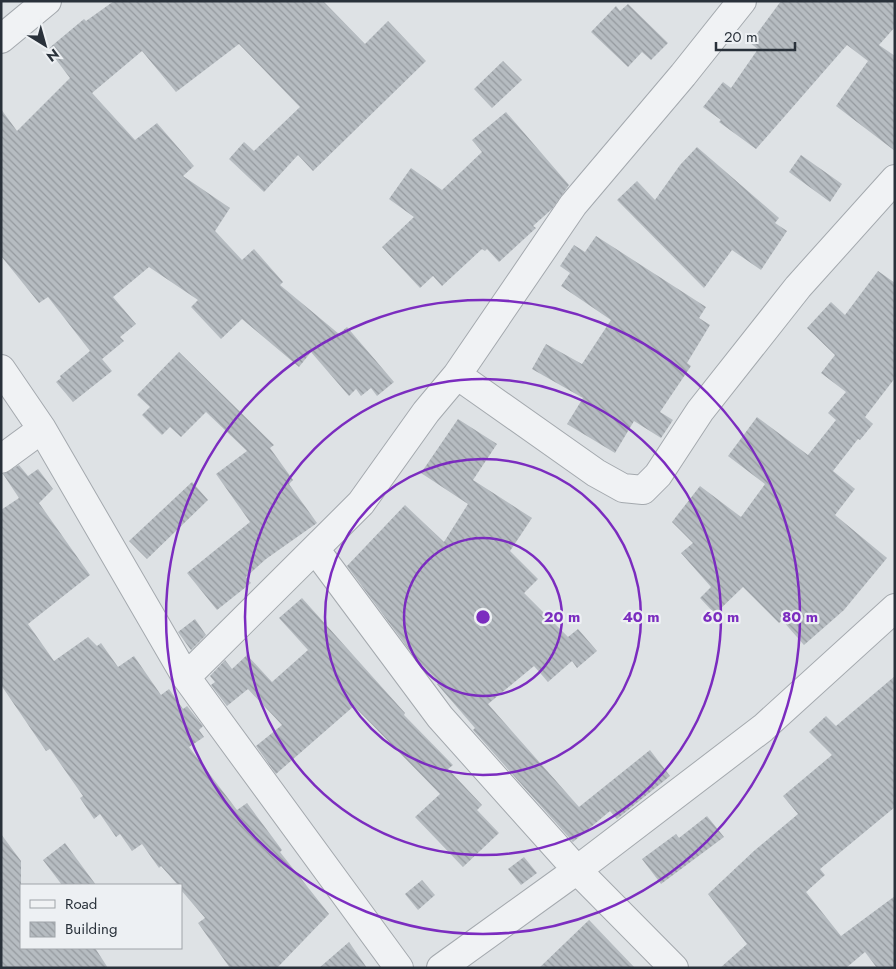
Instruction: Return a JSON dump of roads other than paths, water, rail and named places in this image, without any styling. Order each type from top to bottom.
[{"type":"street","points":[[1,39],[47,1]]},
{"type":"street","points":[[186,676],[361,503],[426,412],[457,375],[574,205],[742,1]]},
{"type":"street","points":[[457,375],[596,473],[623,488],[643,490],[658,475],[700,411],[798,288],[895,178]]},
{"type":"street","points":[[1,369],[42,429],[186,676],[399,968]]},
{"type":"street","points":[[1,459],[42,429]]},
{"type":"street","points":[[315,549],[440,717],[578,870],[674,968]]},
{"type":"street","points":[[441,968],[578,870],[763,728],[895,608]]}]
